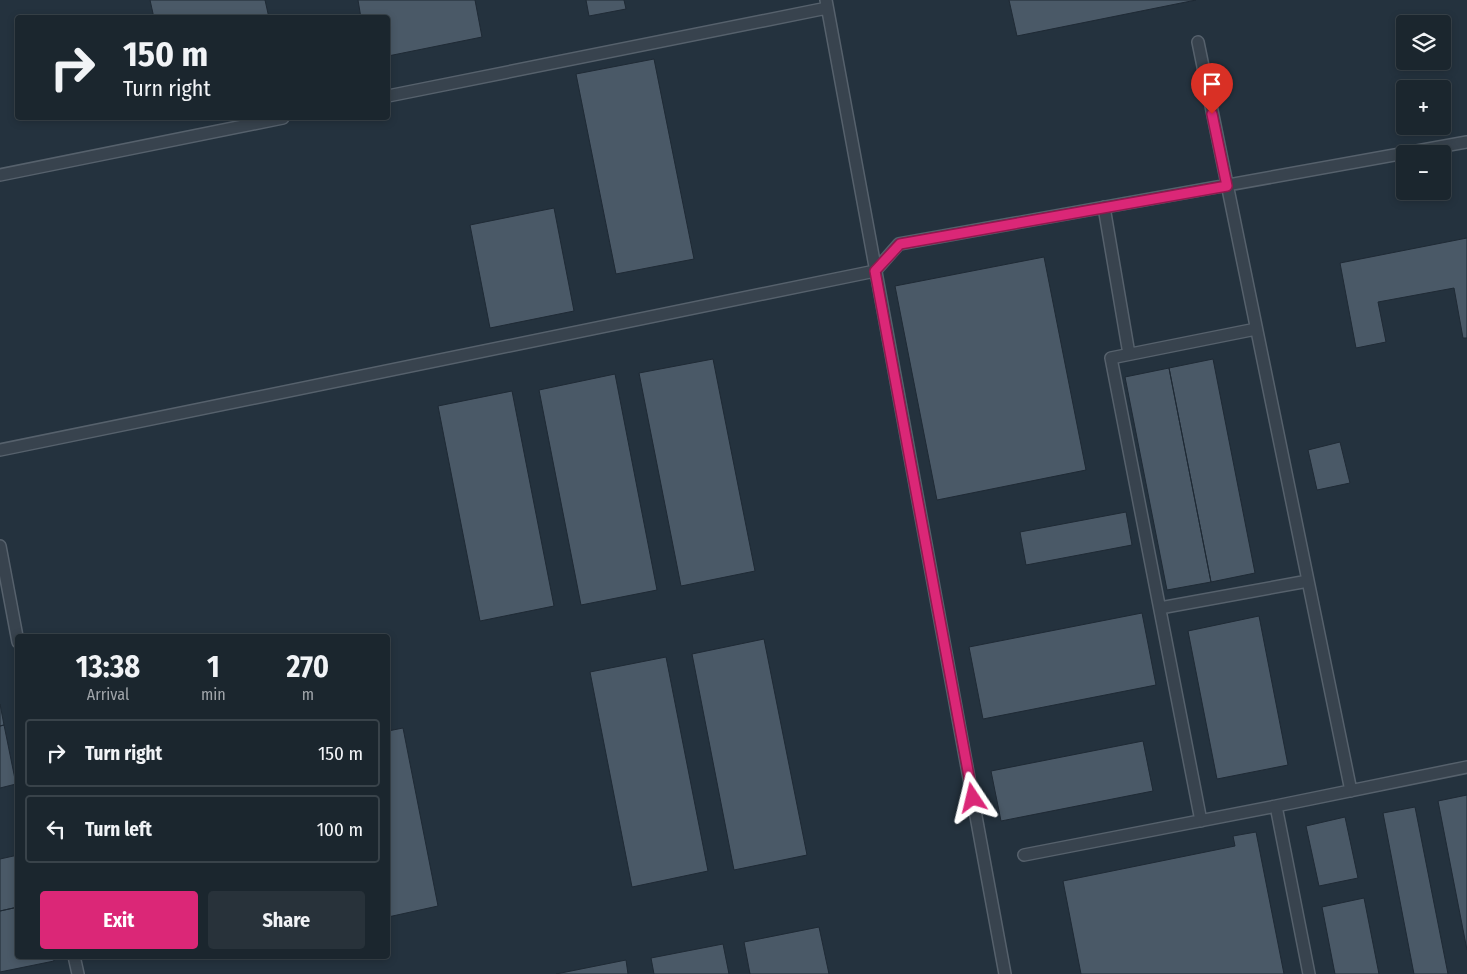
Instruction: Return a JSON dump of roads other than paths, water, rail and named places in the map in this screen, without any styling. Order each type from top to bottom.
[{"type":"lane","points":[[390,96],[827,4],[1005,974]]},
{"type":"lane","points":[[1198,42],[1351,791]]},
{"type":"lane","points":[[0,175],[273,120]]},
{"type":"lane","points":[[0,450],[875,271],[900,244],[1467,142]]},
{"type":"lane","points":[[1104,207],[1129,354]]},
{"type":"lane","points":[[1202,821],[1111,358],[1256,329]]},
{"type":"lane","points":[[0,546],[16,634]]},
{"type":"lane","points":[[1160,608],[1308,581]]},
{"type":"lane","points":[[1024,854],[1202,821],[1467,767]]},
{"type":"lane","points":[[1276,806],[1309,974]]},
{"type":"lane","points":[[75,959],[78,974]]}]
